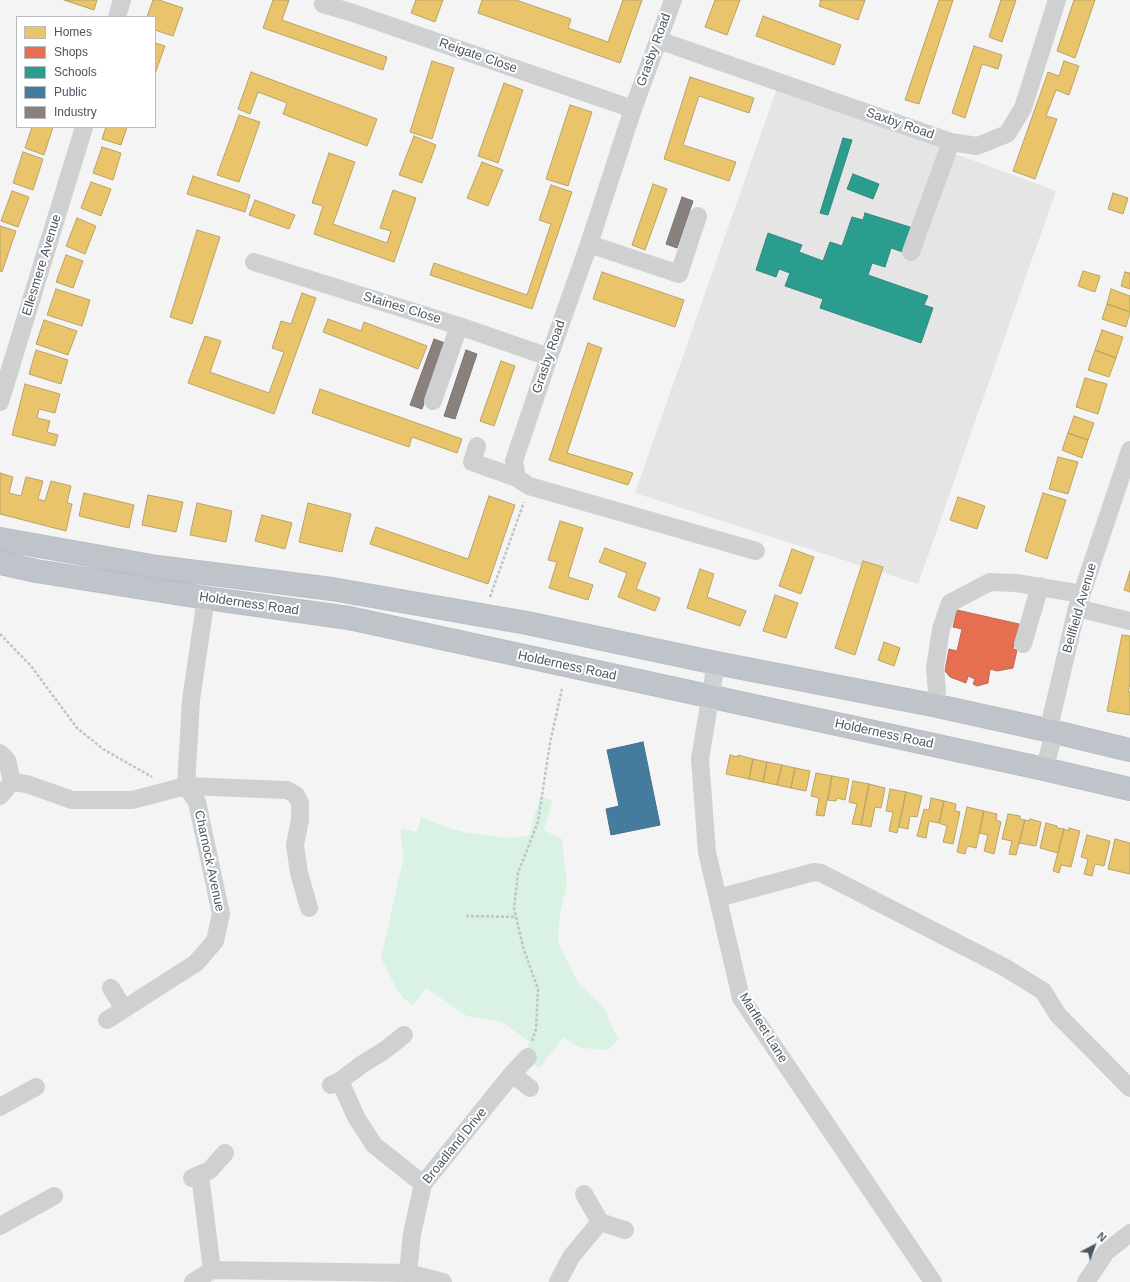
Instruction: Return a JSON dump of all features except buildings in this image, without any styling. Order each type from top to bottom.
[{"type":"highway","name":"Holderness Road","points":[[0,539],[157,567],[332,589],[527,623],[716,663],[933,705],[1130,750]]},
{"type":"highway","name":"Holderness Road","points":[[0,563],[36,571],[362,621],[1130,789]]},
{"type":"street","points":[[117,16],[122,0]]},
{"type":"street","name":"Grasby Road","points":[[523,482],[514,461],[589,244],[633,108],[673,0]]},
{"type":"street","name":"Saxby Road","points":[[658,40],[951,142],[977,146],[1007,134],[1024,108],[1057,0]]},
{"type":"street","name":"Reigate Close","points":[[323,4],[352,6],[633,108]]},
{"type":"street","name":"Ellesmere Avenue","points":[[0,402],[84,128]]},
{"type":"street","points":[[911,252],[951,142]]},
{"type":"street","points":[[589,244],[679,274],[698,216]]},
{"type":"street","name":"Staines Close","points":[[254,262],[459,326],[549,357]]},
{"type":"street","points":[[433,401],[459,326]]},
{"type":"street","points":[[477,446],[472,462],[523,482],[756,551]]},
{"type":"street","name":"Bellfield Avenue","points":[[1044,769],[1052,741],[1051,719],[1080,601],[1130,450]]},
{"type":"street","points":[[933,705],[937,691],[934,668],[940,629],[950,603],[990,582],[1040,586],[1130,621]]},
{"type":"street","points":[[1023,644],[1040,586]]},
{"type":"street","points":[[362,621],[365,595]]},
{"type":"street","points":[[181,788],[191,700],[206,598]]},
{"type":"street","name":"Marfleet Lane","points":[[716,663],[700,759],[707,852],[741,998],[933,1282]]},
{"type":"street","points":[[0,753],[7,760],[12,782]]},
{"type":"street","points":[[12,782],[27,784],[72,800],[132,800],[181,788],[251,788],[287,790],[296,794],[300,803],[300,820],[295,845],[299,873],[310,908]]},
{"type":"street","points":[[0,796],[12,782]]},
{"type":"street","name":"Charnock Avenue","points":[[107,1020],[196,963],[215,941],[222,914],[197,802],[181,788]]},
{"type":"street","points":[[718,898],[814,872],[821,873],[1004,968],[1043,991],[1058,1015],[1130,1088]]},
{"type":"street","points":[[111,988],[124,1010]]},
{"type":"street","points":[[404,1035],[335,1083],[374,1144],[423,1184]]},
{"type":"street","name":"Broadland Drive","points":[[408,1273],[412,1234],[423,1184],[512,1074],[528,1057]]},
{"type":"street","points":[[512,1074],[530,1088]]},
{"type":"street","points":[[0,1107],[36,1087]]},
{"type":"street","points":[[212,1270],[196,1176],[210,1170],[225,1153]]},
{"type":"street","points":[[584,1194],[600,1222],[625,1230]]},
{"type":"street","points":[[0,1226],[54,1196]]},
{"type":"street","points":[[558,1282],[571,1256],[600,1222]]},
{"type":"street","points":[[1086,1282],[1106,1252],[1130,1233]]},
{"type":"street","points":[[193,1282],[212,1270],[408,1273],[443,1282]]},
{"type":"path","points":[[477,614],[481,595],[491,597],[523,482]]},
{"type":"path","points":[[0,634],[31,666],[77,728],[103,749],[150,776],[181,788]]},
{"type":"path","points":[[528,1057],[536,1029],[538,989],[523,947],[514,908],[518,874],[538,822],[550,743],[562,689]]},
{"type":"path","points":[[466,916],[516,917]]},
{"type":"shaded area","points":[[777,88],[1056,191],[918,584],[635,493]]},
{"type":"green space","points":[[540,797],[553,800],[544,830],[562,839],[567,885],[560,914],[558,942],[579,984],[604,1008],[618,1040],[608,1050],[581,1048],[563,1038],[539,1068],[523,1058],[530,1042],[502,1022],[467,1016],[426,988],[413,1005],[403,998],[395,986],[381,958],[404,856],[401,842],[401,828],[417,832],[421,817],[445,827],[468,833],[509,838],[529,836]]}]
